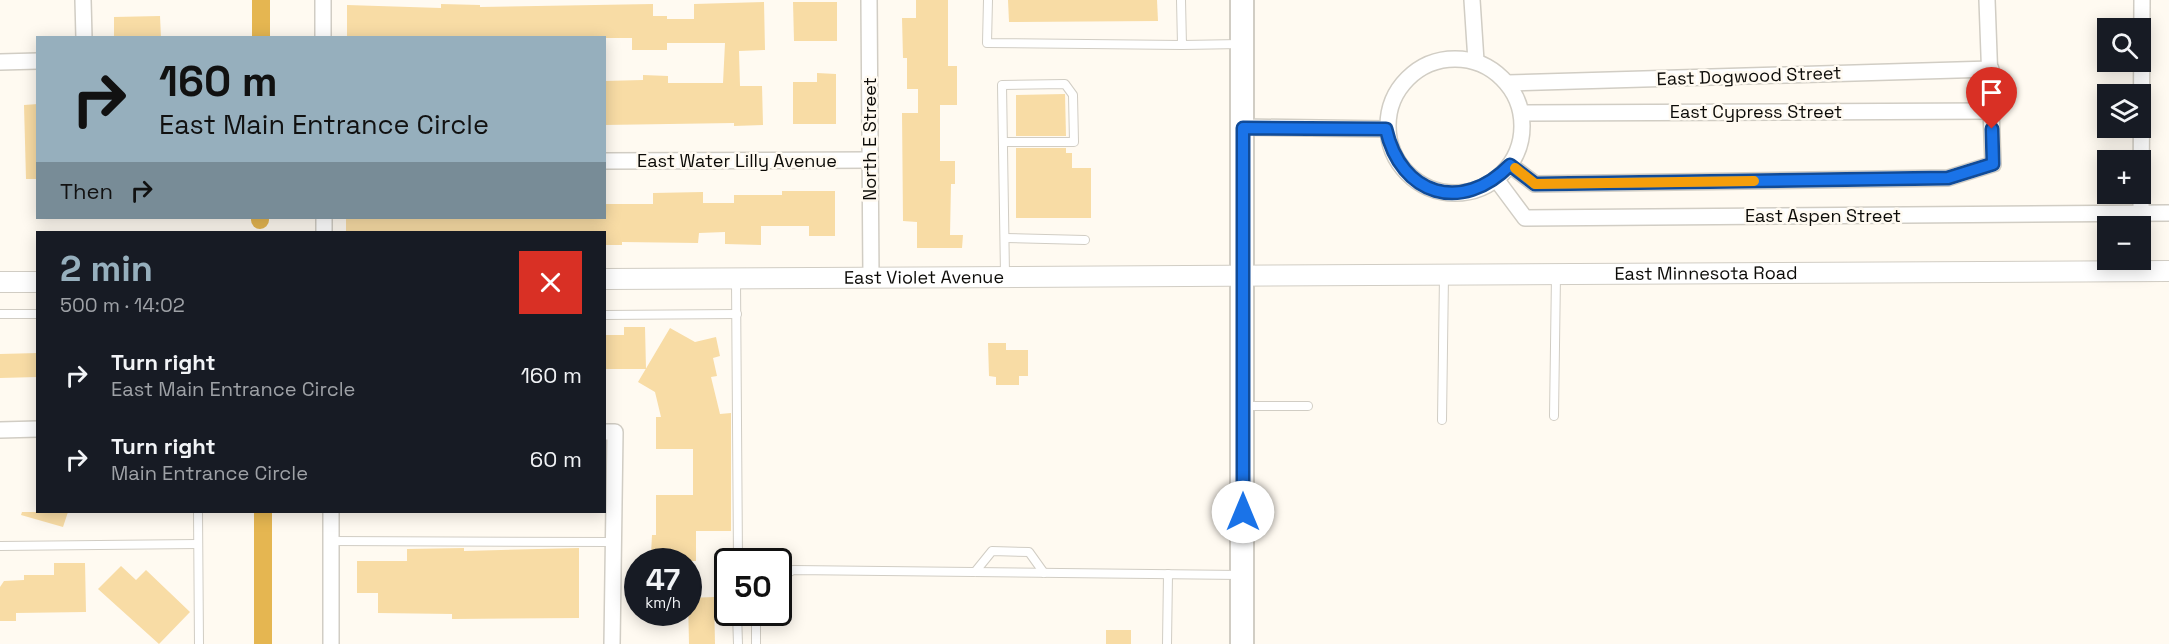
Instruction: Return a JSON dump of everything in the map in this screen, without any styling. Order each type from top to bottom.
[{"type":"main road","points":[[1242,0],[1242,644]]},
{"type":"street","points":[[83,0],[84,36]]},
{"type":"street","points":[[323,0],[323,36]]},
{"type":"street","name":"North E Street","points":[[869,0],[871,278]]},
{"type":"street","points":[[1472,0],[1476,61]]},
{"type":"street","points":[[1510,165],[1535,184],[1948,178],[1993,164],[1987,0]]},
{"type":"street","points":[[2141,214],[2142,0]]},
{"type":"street","points":[[1455,58],[1476,61],[1493,70],[1507,82],[1522,113],[1521,140],[1510,165],[1497,179],[1478,189],[1457,193],[1436,191],[1417,182],[1401,168],[1391,150],[1386,129],[1389,107],[1398,88],[1414,72],[1433,62],[1455,58]]},
{"type":"street","points":[[0,62],[36,61]]},
{"type":"street","name":"East Dogwood Street","points":[[1507,82],[1991,69]]},
{"type":"street","name":"East Cypress Street","points":[[1522,113],[1991,111]]},
{"type":"street","points":[[1243,128],[1386,129]]},
{"type":"street","name":"East Water Lilly Avenue","points":[[606,161],[870,160]]},
{"type":"street","name":"East Aspen Street","points":[[1497,179],[1525,218],[2169,213]]},
{"type":"street","name":"East Minnesota Road","points":[[1243,275],[2169,271]]},
{"type":"street","name":"East Violet Avenue","points":[[606,279],[1243,275]]},
{"type":"street","points":[[0,282],[36,282]]},
{"type":"street","points":[[0,430],[36,429]]},
{"type":"street","points":[[610,432],[614,542],[612,644]]},
{"type":"street","points":[[331,513],[331,644]]},
{"type":"lane","points":[[988,0],[987,44],[1242,44]]},
{"type":"lane","points":[[1181,0],[1182,45]]},
{"type":"lane","points":[[1004,142],[1074,141],[1073,95],[1065,84],[1002,85],[1005,276]]},
{"type":"lane","points":[[1005,238],[1085,240]]},
{"type":"lane","points":[[1554,416],[1556,273]]},
{"type":"lane","points":[[1442,420],[1444,274]]},
{"type":"lane","points":[[736,278],[738,548]]},
{"type":"lane","points":[[0,314],[36,314]]},
{"type":"lane","points":[[606,315],[737,314]]},
{"type":"lane","points":[[1243,406],[1308,406]]},
{"type":"lane","points":[[198,513],[199,644]]},
{"type":"lane","points":[[331,541],[614,542]]},
{"type":"lane","points":[[0,546],[198,544]]},
{"type":"lane","points":[[975,572],[992,551],[1029,552],[1044,573]]},
{"type":"lane","points":[[792,571],[1242,575]]},
{"type":"lane","points":[[1167,644],[1168,574]]},
{"type":"lane","points":[[737,626],[738,644]]},
{"type":"lane","points":[[756,626],[756,644]]},
{"type":"building","points":[[916,0],[948,0],[948,66],[957,66],[957,105],[940,105],[940,161],[955,161],[955,184],[951,184],[950,235],[963,235],[962,248],[917,248],[917,222],[903,221],[902,113],[918,113],[918,89],[907,89],[907,58],[903,58],[902,18],[916,18]]},
{"type":"building","points":[[1008,0],[1157,0],[1158,21],[1009,22]]},
{"type":"building","points":[[764,2],[765,50],[739,51],[740,86],[762,86],[763,125],[734,126],[734,123],[606,125],[606,81],[643,80],[643,75],[668,76],[668,83],[723,83],[725,43],[667,43],[667,50],[632,50],[632,38],[606,38],[606,36],[347,36],[347,5],[441,8],[441,4],[480,5],[480,7],[653,4],[653,16],[667,16],[667,19],[694,19],[694,4]]},
{"type":"building","points":[[793,2],[837,2],[837,41],[794,41]]},
{"type":"building","points":[[160,16],[161,36],[114,36],[114,17]]},
{"type":"building","points":[[817,73],[836,74],[836,124],[793,124],[793,82],[817,82]]},
{"type":"building","points":[[1065,94],[1066,136],[1016,136],[1016,95]]},
{"type":"building","points":[[36,104],[36,179],[26,179],[24,105]]},
{"type":"building","points":[[1016,148],[1066,148],[1066,153],[1072,153],[1072,168],[1091,168],[1091,218],[1016,218]]},
{"type":"building","points":[[782,191],[835,191],[835,236],[809,236],[809,226],[761,226],[761,245],[725,244],[725,232],[699,233],[698,243],[622,242],[622,245],[606,245],[606,231],[346,231],[346,219],[606,219],[606,204],[653,204],[653,193],[703,192],[703,203],[734,203],[734,195],[782,195]]},
{"type":"building","points":[[624,327],[645,327],[646,369],[606,369],[606,335],[624,335]]},
{"type":"building","points":[[670,328],[695,342],[716,337],[720,356],[713,358],[717,376],[711,377],[720,414],[731,413],[731,531],[696,531],[696,548],[651,548],[652,535],[656,535],[656,495],[693,495],[693,449],[656,449],[656,417],[661,417],[655,392],[638,382]]},
{"type":"building","points":[[988,343],[1006,343],[1006,350],[1028,350],[1028,376],[1019,376],[1019,385],[996,385],[996,377],[989,376]]},
{"type":"building","points":[[36,353],[36,377],[0,378],[0,354]]},
{"type":"building","points":[[22,512],[68,513],[63,527],[21,515]]},
{"type":"building","points":[[464,548],[464,551],[579,548],[579,618],[452,619],[452,614],[378,613],[378,593],[357,593],[357,561],[407,561],[407,549]]},
{"type":"building","points":[[54,563],[85,563],[86,612],[16,613],[16,621],[0,621],[0,587],[4,581],[24,580],[24,575],[54,575]]},
{"type":"building","points":[[121,566],[136,580],[146,570],[190,612],[159,644],[98,589]]},
{"type":"building","points":[[702,597],[714,597],[715,644],[689,644],[689,626],[702,626]]},
{"type":"building","points":[[1106,630],[1131,630],[1131,644],[1106,644]]},
{"type":"waterway","points":[[261,0],[261,36]]},
{"type":"waterway","points":[[263,513],[263,644]]},
{"type":"slow traffic","points":[[1515,168],[1535,184],[1754,181]]},
{"type":"route","points":[[1243,512],[1243,128],[1386,129],[1391,150],[1401,168],[1417,182],[1436,191],[1457,193],[1478,189],[1497,179],[1510,165],[1535,184],[1948,178],[1993,164],[1992,129]]}]
